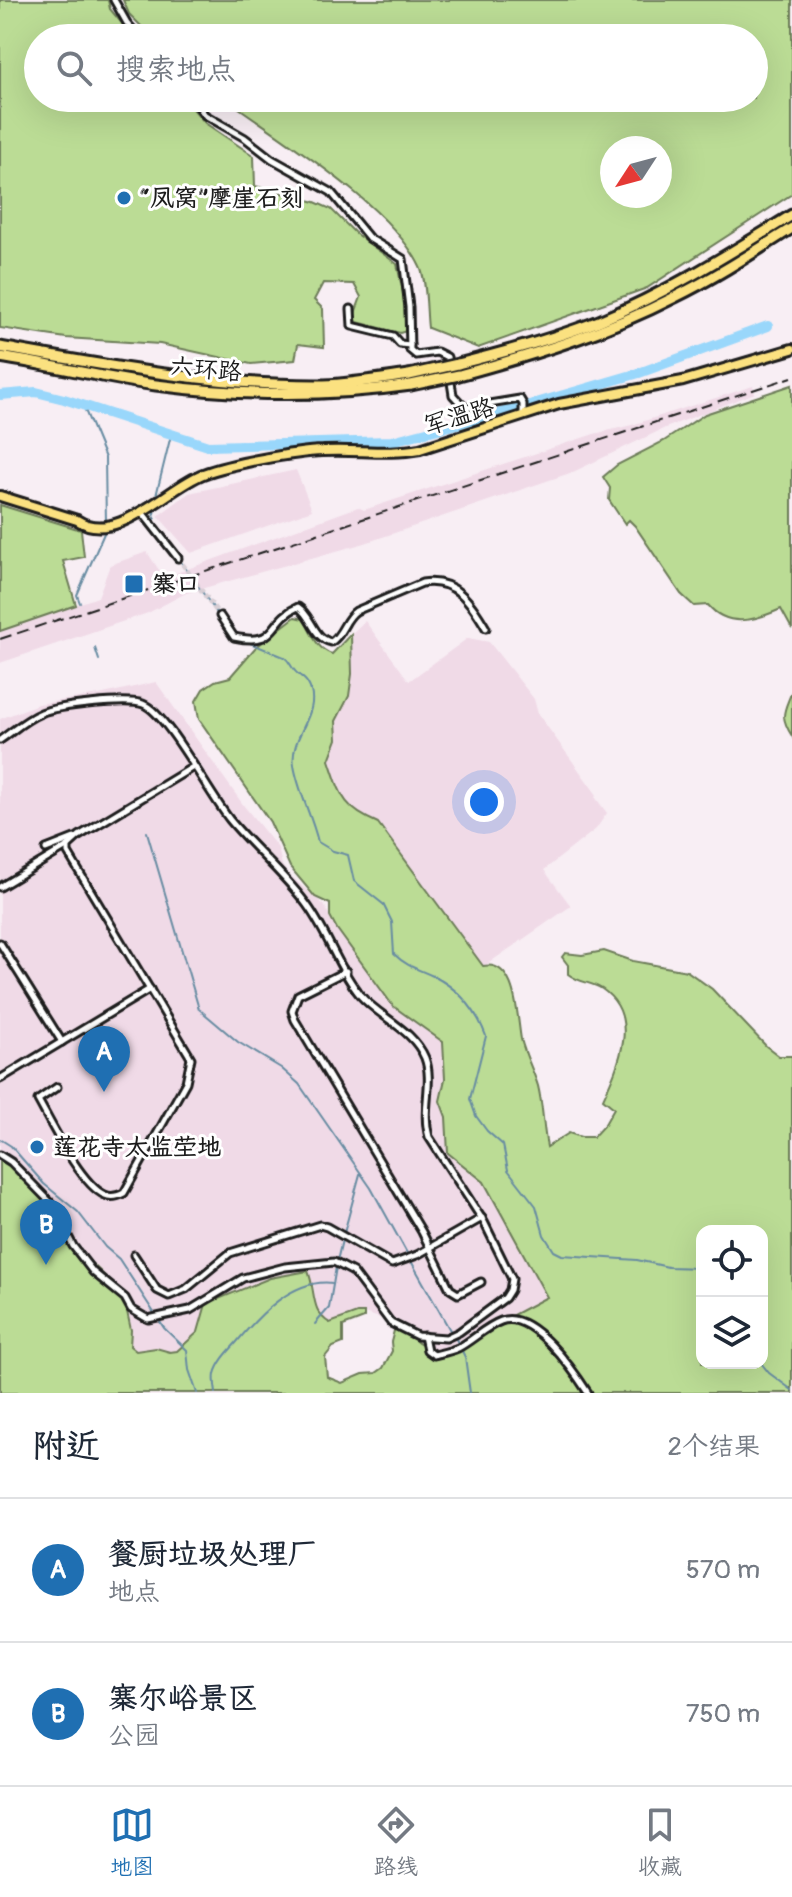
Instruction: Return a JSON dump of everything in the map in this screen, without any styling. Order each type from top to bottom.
[{"type":"highway","points":[[459,370],[632,306],[712,265],[792,215]]},
{"type":"highway","points":[[410,380],[559,346],[638,315],[718,274],[792,228]]},
{"type":"highway","name":"六环路","points":[[0,347],[153,374],[220,381],[327,385],[410,380]]},
{"type":"highway","name":"六环路","points":[[0,357],[153,384],[220,392],[328,394],[410,380]]},
{"type":"main road","name":"军温路","points":[[0,496],[96,527],[113,525],[142,512],[193,479],[220,469],[321,451],[401,453],[581,399],[683,381],[792,349]]},
{"type":"street","points":[[114,0],[128,24]]},
{"type":"street","points":[[203,112],[272,159],[331,192],[369,238],[403,259],[410,350],[416,355],[437,352],[447,357],[453,395],[465,408],[520,399],[523,417]]},
{"type":"street","points":[[351,309],[352,326],[393,336],[400,344],[410,345]]},
{"type":"street","points":[[142,512],[178,558]]},
{"type":"street","points":[[220,616],[234,637],[258,640],[268,636],[289,612],[298,607],[304,610],[320,638],[331,642],[356,611],[432,581],[442,582],[462,595],[473,606],[486,628]]},
{"type":"street","points":[[0,740],[46,711],[134,702],[160,714],[229,818],[304,900],[367,1002],[407,1035],[424,1057],[427,1082],[425,1123],[429,1137],[482,1218],[512,1279],[510,1290],[505,1298],[449,1337],[417,1336],[391,1323],[353,1272],[337,1263],[285,1267],[243,1278],[200,1306],[148,1319],[131,1309],[125,1298],[93,1272],[73,1246],[51,1203],[11,1162],[0,1155]]},
{"type":"street","points":[[46,849],[79,836],[193,767]]},
{"type":"street","points":[[0,887],[68,846],[79,836]]},
{"type":"street","points":[[57,1087],[38,1100],[81,1171],[106,1196],[113,1197],[124,1193],[186,1082],[191,1063],[189,1054],[68,853],[68,846]]},
{"type":"street","points":[[0,943],[62,1042]]},
{"type":"street","points":[[346,971],[298,995],[292,1011],[454,1293],[481,1282]]},
{"type":"street","points":[[0,1079],[150,989]]},
{"type":"street","points":[[134,1255],[157,1290],[169,1296],[186,1289],[230,1253],[320,1225],[392,1264],[417,1255],[482,1218]]},
{"type":"street","points":[[424,1336],[427,1350],[434,1355],[465,1344],[503,1320],[514,1319],[540,1333],[574,1371],[588,1393]]},
{"type":"shaded area","points":[[753,386],[755,393],[665,428],[573,472],[365,543],[186,593],[148,613],[0,663],[0,631],[98,597],[110,565],[147,552],[159,570],[171,575],[358,507],[364,510],[594,434]]},
{"type":"shaded area","points":[[296,470],[312,510],[191,553],[158,516],[189,493]]},
{"type":"shaded area","points":[[365,621],[409,681],[468,638],[489,642],[534,699],[538,714],[607,813],[596,829],[544,870],[571,906],[483,967],[379,823],[356,813],[340,793],[328,760],[337,739],[336,722],[349,696],[351,634]]},
{"type":"shaded area","points":[[156,682],[244,806],[278,848],[288,874],[324,905],[337,929],[393,1006],[443,1042],[445,1079],[440,1101],[446,1117],[448,1153],[484,1182],[547,1297],[513,1315],[496,1320],[462,1342],[431,1350],[396,1323],[364,1313],[330,1323],[315,1307],[314,1285],[270,1278],[206,1304],[198,1332],[177,1351],[135,1351],[130,1346],[123,1294],[83,1255],[63,1215],[0,1154],[0,719],[38,704]]},
{"type":"green space","points":[[0,0],[108,0],[110,9],[122,24],[24,24],[24,112],[196,112],[205,123],[254,156],[255,186],[331,209],[356,234],[397,264],[406,331],[400,333],[357,322],[354,316],[361,297],[354,284],[323,283],[314,300],[323,309],[324,347],[298,344],[295,360],[251,364],[160,344],[66,338],[0,328]]},
{"type":"green space","points":[[123,0],[792,0],[792,194],[647,288],[478,348],[428,328],[420,267],[406,244],[385,220],[333,175],[245,112],[768,112],[768,24],[139,24],[129,14]]},
{"type":"green space","points":[[792,385],[792,629],[781,609],[752,619],[733,620],[716,613],[708,605],[694,606],[681,594],[635,526],[629,520],[625,524],[609,500],[610,488],[603,477],[617,465],[664,441],[705,414]]},
{"type":"green space","points":[[0,505],[81,530],[84,557],[63,561],[76,605],[0,631]]},
{"type":"green space","points":[[295,617],[303,619],[318,644],[332,654],[351,634],[349,696],[336,721],[337,739],[329,760],[337,782],[350,806],[378,823],[483,966],[494,966],[509,980],[521,1039],[538,1086],[547,1147],[569,1133],[593,1137],[605,1124],[614,1108],[603,1099],[623,1041],[624,1026],[614,1000],[598,986],[568,974],[568,965],[562,957],[565,953],[582,955],[604,951],[633,961],[687,971],[712,989],[766,1046],[779,1056],[792,1056],[792,1393],[0,1393],[0,1154],[52,1200],[83,1255],[123,1293],[131,1330],[130,1346],[136,1351],[156,1348],[177,1351],[198,1332],[206,1304],[270,1278],[308,1271],[316,1307],[330,1323],[364,1313],[364,1318],[343,1326],[343,1343],[333,1347],[325,1357],[327,1377],[342,1383],[383,1368],[392,1351],[396,1323],[418,1343],[431,1350],[440,1350],[462,1342],[496,1320],[513,1315],[547,1297],[484,1182],[448,1153],[446,1117],[440,1101],[445,1079],[443,1042],[393,1006],[337,929],[330,916],[330,904],[315,897],[290,867],[270,822],[199,719],[196,701],[203,689],[215,681],[230,677],[255,648]]},
{"type":"green space","points":[[792,691],[792,736],[784,714]]},
{"type":"waterway","points":[[526,406],[639,373],[768,326]]},
{"type":"waterway","points":[[0,395],[36,392],[208,446],[392,441],[519,408]]},
{"type":"waterway","points":[[82,403],[105,458],[106,524]]},
{"type":"waterway","points":[[155,500],[171,435]]},
{"type":"waterway","points":[[154,507],[155,524]]},
{"type":"waterway","points":[[80,603],[77,595],[105,531]]},
{"type":"waterway","points":[[179,559],[219,616]]},
{"type":"waterway","points":[[245,641],[284,657],[307,682],[312,694],[309,714],[296,744],[294,765],[318,842],[348,855],[354,881],[383,904],[392,922],[394,954],[451,987],[466,1001],[482,1026],[486,1036],[470,1099],[476,1116],[503,1145],[508,1170],[536,1206],[544,1235],[554,1251],[562,1255],[696,1268]]},
{"type":"waterway","points":[[95,648],[99,660]]},
{"type":"waterway","points":[[147,832],[199,1009],[238,1042],[281,1068],[299,1084],[371,1188],[408,1255]]},
{"type":"waterway","points":[[0,1139],[11,1146],[44,1184],[78,1212],[105,1247],[119,1259],[164,1328],[187,1350],[189,1370],[197,1393]]},
{"type":"waterway","points":[[344,1233],[360,1174]]},
{"type":"waterway","points":[[337,1261],[342,1240]]},
{"type":"waterway","points":[[411,1261],[451,1332]]},
{"type":"waterway","points":[[315,1324],[329,1308],[336,1267]]},
{"type":"waterway","points":[[216,1393],[215,1374],[221,1361],[266,1310],[304,1286],[333,1283]]},
{"type":"waterway","points":[[455,1337],[465,1357],[470,1393]]},
{"type":"waterway","points":[[766,1369],[792,1390]]},
{"type":"tunnel","points":[[178,558],[220,616]]},
{"type":"railway","points":[[0,639],[792,377]]},
{"type":"place","name":"“凤窝”摩崖石刻","points":[[124,198]]},
{"type":"place","name":"寨口","points":[[134,584]]},
{"type":"place","name":"餐厨垃圾处理厂","points":[[104,1092]]},
{"type":"place","name":"莲花寺太监茔地","points":[[37,1147]]},
{"type":"place","name":"寨尔峪景区","points":[[46,1265]]}]
